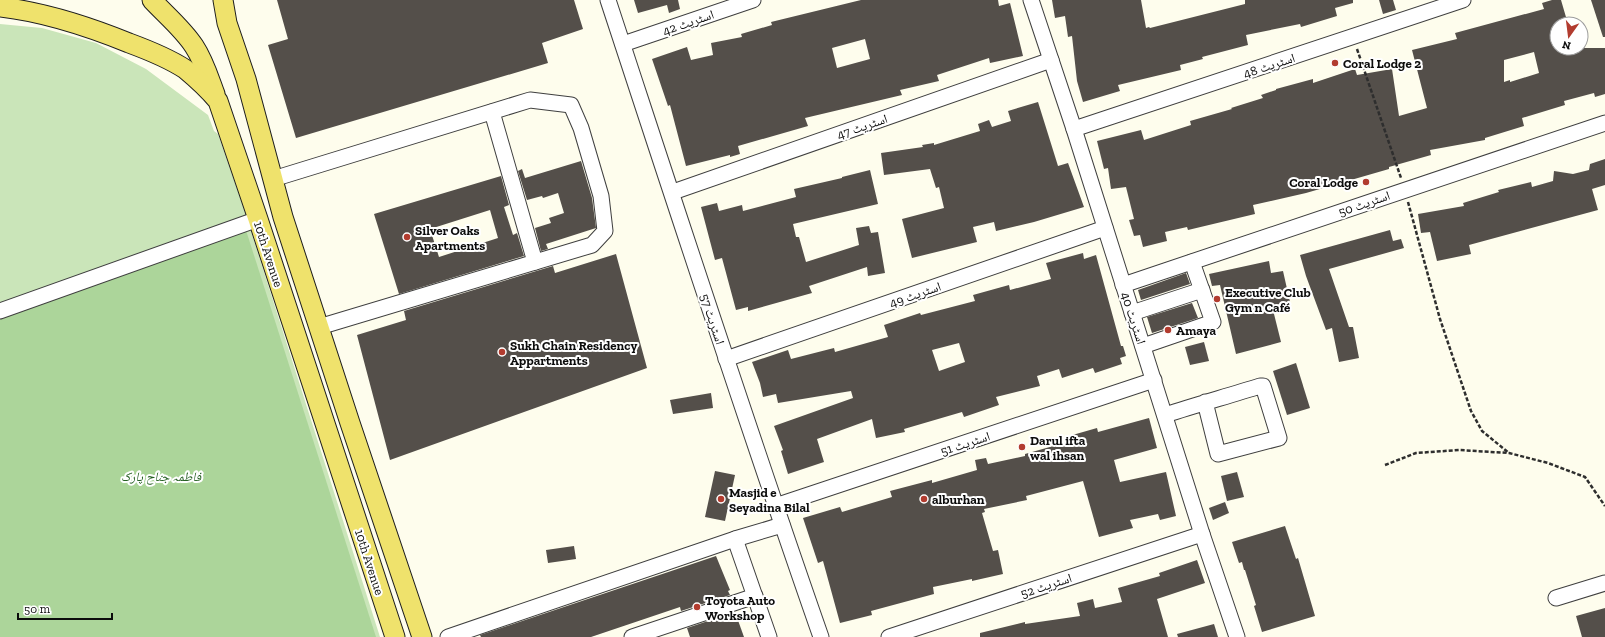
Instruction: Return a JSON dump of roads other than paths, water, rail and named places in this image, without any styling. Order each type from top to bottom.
[{"type":"main road","points":[[152,0],[182,31],[194,46],[206,68],[218,101]]},
{"type":"main road","name":"10th Avenue","points":[[223,0],[227,23],[246,79],[283,217],[378,508],[422,637]]},
{"type":"main road","name":"10th Avenue","points":[[0,7],[20,9],[52,16],[97,30],[162,56],[184,69],[206,87],[218,101],[394,637]]},
{"type":"main road","points":[[355,516],[378,508]]},
{"type":"street","name":"اسٹریٹ 57","points":[[608,0],[673,192],[775,506],[821,637]]},
{"type":"street","name":"اسٹریٹ 42","points":[[623,44],[753,0]]},
{"type":"street","name":"اسٹریٹ 40","points":[[1031,0],[1074,129],[1202,534],[1237,637]]},
{"type":"street","name":"اسٹریٹ 48","points":[[1074,129],[1463,0]]},
{"type":"street","name":"اسٹریٹ 47","points":[[673,192],[1051,60]]},
{"type":"street","points":[[273,180],[530,100],[572,105],[581,128],[601,196],[605,231],[592,245],[319,327]]},
{"type":"street","points":[[492,112],[535,262]]},
{"type":"street","name":"اسٹریٹ 50","points":[[1123,284],[1605,123]]},
{"type":"street","points":[[0,311],[258,219]]},
{"type":"street","name":"اسٹریٹ 49","points":[[726,359],[1105,228]]},
{"type":"street","points":[[1143,346],[1213,322],[1192,262]]},
{"type":"street","points":[[1132,313],[1202,290]]},
{"type":"street","name":"اسٹریٹ 51","points":[[775,506],[1154,380]]},
{"type":"street","points":[[1165,415],[1205,402],[1263,386],[1279,438],[1218,454],[1205,402]]},
{"type":"street","points":[[448,637],[735,539],[782,525]]},
{"type":"street","name":"اسٹریٹ 52","points":[[889,637],[1202,534]]},
{"type":"street","points":[[735,539],[769,637]]},
{"type":"street","points":[[1556,598],[1605,583]]},
{"type":"street","points":[[632,637],[660,633],[754,596]]},
{"type":"place","name":"Coral Lodge 2","points":[[1335,63]]},
{"type":"place","name":"Coral Lodge","points":[[1366,182]]},
{"type":"place","name":"Silver Oaks Apartments","points":[[407,237]]},
{"type":"place","name":"Executive Club Gym n Café","points":[[1217,299]]},
{"type":"place","name":"Amaya","points":[[1168,330]]},
{"type":"place","name":"Sukh Chain Residency Appartments","points":[[502,352]]},
{"type":"place","name":"Darul ifta wal ihsan","points":[[1022,447]]},
{"type":"place","name":"Masjid e Seyadina Bilal","points":[[721,499]]},
{"type":"place","name":"alburhan","points":[[924,499]]},
{"type":"place","name":"Toyota Auto Workshop","points":[[697,607]]},
{"type":"park label","name":"فاطمہ جناح پارک","points":[[161,476]]}]
